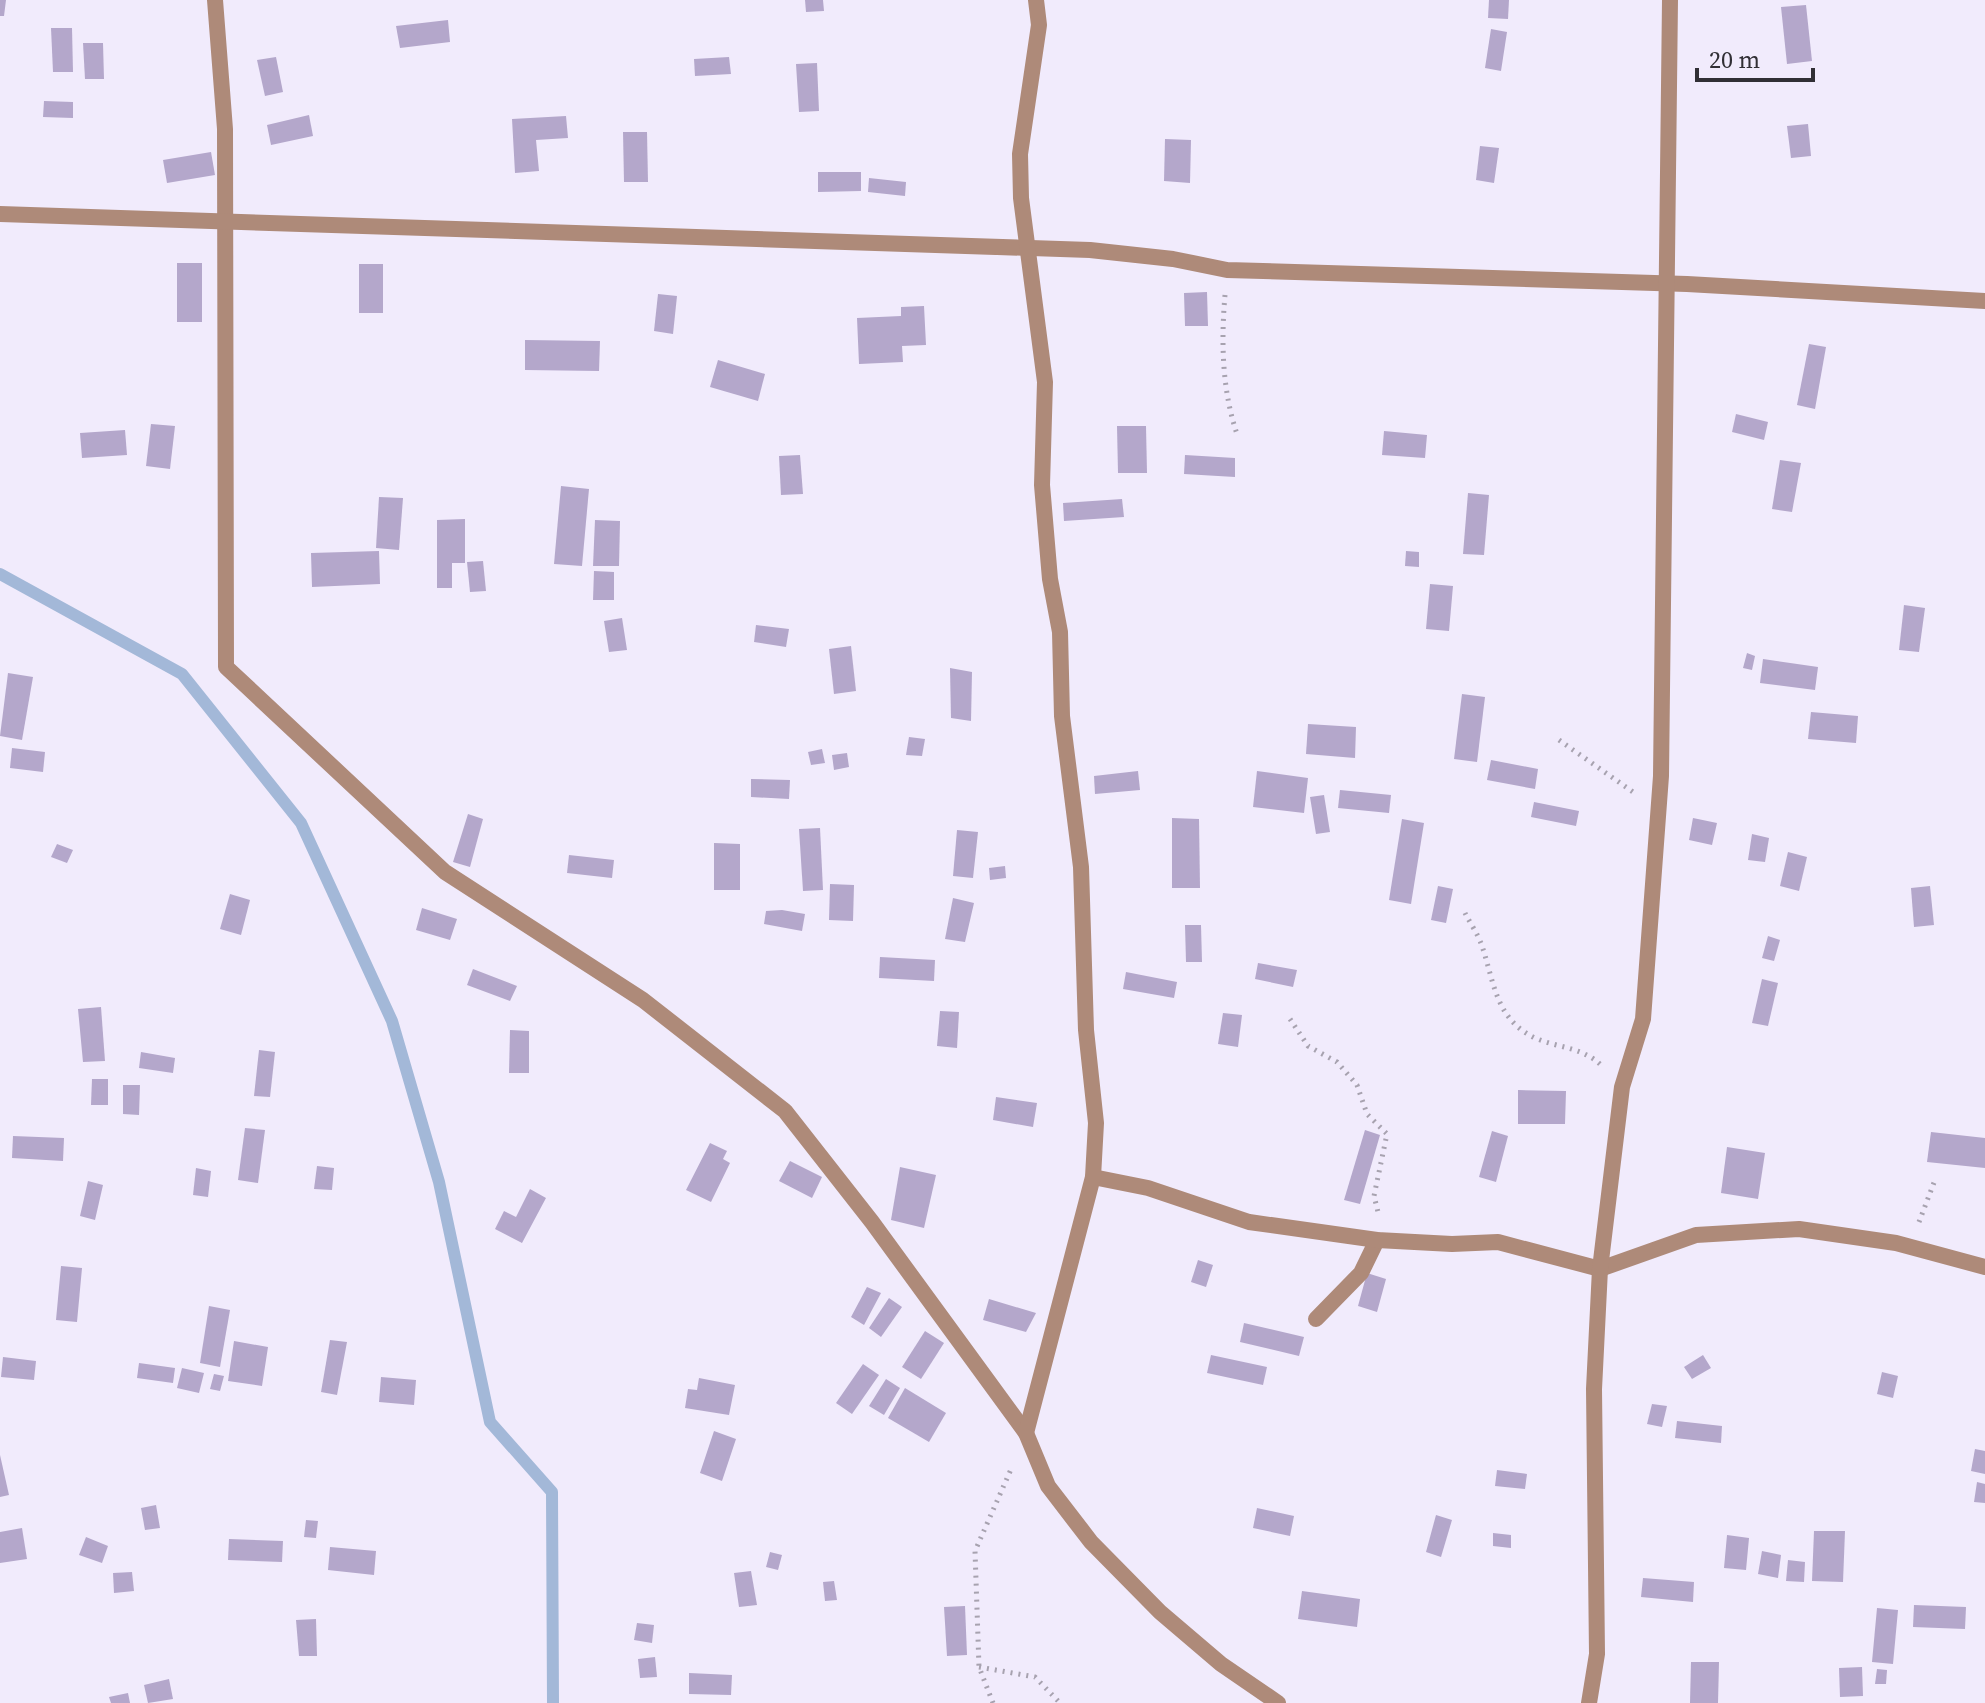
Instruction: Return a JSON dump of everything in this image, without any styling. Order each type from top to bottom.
[{"type":"street","points":[[215,0],[225,129],[226,667],[445,872],[643,1000],[785,1111],[872,1222],[1026,1433],[1048,1486],[1091,1542],[1180,1629],[1221,1664],[1278,1703]]},
{"type":"street","points":[[1026,1433],[1093,1177],[1096,1123],[1086,1030],[1081,867],[1062,716],[1060,632],[1050,579],[1042,485],[1045,382],[1027,250],[1020,154],[1039,25],[1036,0]]},
{"type":"street","points":[[1589,1703],[1597,1654],[1594,1389],[1600,1269],[1622,1087],[1643,1019],[1658,813],[1669,285],[1670,0]]},
{"type":"street","points":[[0,214],[1090,250],[1173,259],[1227,270],[1669,285],[1985,301]]},
{"type":"street","points":[[1093,1177],[1148,1188],[1249,1222],[1377,1240],[1498,1242],[1600,1269],[1696,1235],[1799,1229],[1896,1243],[1985,1267]]},
{"type":"street","points":[[1316,1319],[1361,1273],[1377,1240]]},
{"type":"path","points":[[1227,270],[1222,330],[1228,407],[1237,434]]},
{"type":"path","points":[[1559,740],[1658,813]]},
{"type":"path","points":[[1465,913],[1481,945],[1501,1009],[1534,1037],[1568,1046],[1595,1059],[1622,1087]]},
{"type":"path","points":[[1290,1019],[1308,1046],[1337,1062],[1357,1085],[1367,1114],[1387,1134],[1374,1196],[1380,1224],[1377,1240]]},
{"type":"path","points":[[1896,1243],[1912,1235],[1927,1208],[1935,1180]]},
{"type":"path","points":[[993,1703],[979,1667],[975,1551],[1026,1433]]},
{"type":"path","points":[[979,1667],[1035,1677],[1060,1703]]},
{"type":"building","points":[[0,0],[6,0],[4,16],[0,16]]},
{"type":"building","points":[[805,0],[823,0],[824,11],[806,12]]},
{"type":"building","points":[[1489,0],[1509,0],[1508,19],[1488,18]]},
{"type":"building","points":[[1806,5],[1812,61],[1787,64],[1781,7]]},
{"type":"building","points":[[448,20],[450,42],[400,48],[396,26]]},
{"type":"building","points":[[51,28],[72,28],[73,72],[53,72]]},
{"type":"building","points":[[1491,29],[1507,32],[1501,71],[1485,68]]},
{"type":"building","points":[[83,43],[103,43],[104,79],[85,79]]},
{"type":"building","points":[[276,57],[283,92],[265,96],[257,60]]},
{"type":"building","points":[[729,57],[731,74],[695,76],[694,59]]},
{"type":"building","points":[[817,63],[819,111],[799,112],[796,64]]},
{"type":"building","points":[[44,101],[73,102],[73,118],[43,117]]},
{"type":"building","points":[[309,115],[313,136],[271,145],[267,125]]},
{"type":"building","points":[[566,116],[568,138],[536,140],[539,171],[515,173],[512,119]]},
{"type":"building","points":[[1808,124],[1811,156],[1791,158],[1787,126]]},
{"type":"building","points":[[623,132],[647,132],[648,182],[624,182]]},
{"type":"building","points":[[1165,139],[1191,140],[1190,183],[1164,181]]},
{"type":"building","points":[[1480,146],[1499,148],[1494,183],[1476,180]]},
{"type":"building","points":[[211,152],[215,175],[167,183],[163,160]]},
{"type":"building","points":[[818,172],[861,172],[861,191],[818,192]]},
{"type":"building","points":[[869,178],[906,182],[905,196],[868,192]]},
{"type":"building","points":[[177,263],[202,263],[202,322],[177,322]]},
{"type":"building","points":[[359,264],[383,264],[383,313],[359,313]]},
{"type":"building","points":[[1207,292],[1208,326],[1185,326],[1184,293]]},
{"type":"building","points":[[658,294],[677,296],[673,334],[654,331]]},
{"type":"building","points":[[924,306],[926,345],[902,346],[903,362],[859,364],[857,318],[901,316],[901,307]]},
{"type":"building","points":[[525,340],[600,341],[599,371],[525,370]]},
{"type":"building","points":[[1809,344],[1826,347],[1815,409],[1797,405]]},
{"type":"building","points":[[718,360],[765,374],[758,401],[710,387]]},
{"type":"building","points":[[1736,414],[1768,422],[1764,440],[1732,432]]},
{"type":"building","points":[[151,424],[175,426],[170,469],[146,466]]},
{"type":"building","points":[[1117,426],[1146,426],[1147,473],[1118,473]]},
{"type":"building","points":[[125,430],[127,455],[82,458],[80,433]]},
{"type":"building","points":[[1384,431],[1427,435],[1425,458],[1382,455]]},
{"type":"building","points":[[800,455],[803,494],[781,495],[779,456]]},
{"type":"building","points":[[1185,455],[1235,458],[1235,477],[1184,474]]},
{"type":"building","points":[[1780,460],[1801,463],[1792,512],[1772,509]]},
{"type":"building","points":[[561,486],[589,489],[582,566],[554,564]]},
{"type":"building","points":[[1468,493],[1489,495],[1484,555],[1463,554]]},
{"type":"building","points":[[379,497],[403,498],[399,550],[376,548]]},
{"type":"building","points":[[1122,499],[1124,517],[1064,521],[1063,503]]},
{"type":"building","points":[[465,519],[465,563],[452,563],[452,588],[437,588],[437,520]]},
{"type":"building","points":[[595,520],[620,521],[619,566],[593,566]]},
{"type":"building","points":[[379,551],[380,584],[312,587],[311,553]]},
{"type":"building","points":[[1406,551],[1419,552],[1419,567],[1405,566]]},
{"type":"building","points":[[483,561],[486,591],[470,592],[467,562]]},
{"type":"building","points":[[594,571],[614,572],[614,600],[593,600]]},
{"type":"building","points":[[1430,584],[1453,586],[1449,631],[1426,629]]},
{"type":"building","points":[[1904,605],[1925,608],[1919,652],[1899,650]]},
{"type":"building","points":[[622,618],[627,650],[609,652],[604,621]]},
{"type":"building","points":[[756,625],[789,629],[786,647],[754,642]]},
{"type":"building","points":[[851,646],[856,691],[834,694],[829,649]]},
{"type":"building","points":[[1747,653],[1755,656],[1752,670],[1743,668]]},
{"type":"building","points":[[1763,659],[1818,667],[1815,690],[1760,683]]},
{"type":"building","points":[[950,668],[972,672],[971,721],[951,718]]},
{"type":"building","points":[[8,673],[33,677],[22,740],[0,736]]},
{"type":"building","points":[[1462,694],[1485,697],[1477,762],[1454,759]]},
{"type":"building","points":[[1811,712],[1858,716],[1856,743],[1808,739]]},
{"type":"building","points":[[1308,724],[1356,727],[1355,758],[1306,754]]},
{"type":"building","points":[[909,737],[925,739],[922,756],[906,755]]},
{"type":"building","points":[[12,748],[45,752],[43,772],[10,768]]},
{"type":"building","points":[[822,749],[825,763],[811,765],[808,752]]},
{"type":"building","points":[[847,753],[849,767],[834,770],[832,755]]},
{"type":"building","points":[[1491,760],[1538,769],[1535,789],[1487,780]]},
{"type":"building","points":[[1138,771],[1140,790],[1095,794],[1094,776]]},
{"type":"building","points":[[1257,771],[1308,778],[1304,813],[1253,807]]},
{"type":"building","points":[[751,779],[790,780],[789,799],[751,797]]},
{"type":"building","points":[[1340,790],[1391,795],[1389,813],[1338,808]]},
{"type":"building","points":[[1324,795],[1330,832],[1316,834],[1310,797]]},
{"type":"building","points":[[1534,802],[1579,811],[1576,826],[1531,817]]},
{"type":"building","points":[[468,814],[483,819],[470,867],[453,862]]},
{"type":"building","points":[[1172,818],[1199,819],[1200,888],[1172,888]]},
{"type":"building","points":[[1693,818],[1717,823],[1712,845],[1689,840]]},
{"type":"building","points":[[1402,819],[1424,823],[1411,904],[1389,900]]},
{"type":"building","points":[[820,828],[823,890],[803,891],[799,829]]},
{"type":"building","points":[[957,830],[978,832],[973,878],[953,876]]},
{"type":"building","points":[[1752,834],[1769,838],[1765,862],[1748,860]]},
{"type":"building","points":[[714,843],[740,844],[740,890],[714,890]]},
{"type":"building","points":[[57,844],[73,850],[67,863],[51,857]]},
{"type":"building","points":[[1788,852],[1807,857],[1799,891],[1780,886]]},
{"type":"building","points":[[569,855],[614,860],[612,878],[567,873]]},
{"type":"building","points":[[1005,866],[1006,878],[990,880],[989,868]]},
{"type":"building","points":[[830,884],[854,885],[853,921],[829,920]]},
{"type":"building","points":[[1438,886],[1453,889],[1446,923],[1431,920]]},
{"type":"building","points":[[1930,886],[1934,925],[1914,927],[1911,888]]},
{"type":"building","points":[[230,894],[250,900],[241,935],[220,929]]},
{"type":"building","points":[[953,898],[974,903],[965,942],[945,939]]},
{"type":"building","points":[[422,908],[457,919],[450,940],[416,930]]},
{"type":"building","points":[[766,911],[805,914],[802,931],[764,924]]},
{"type":"building","points":[[1185,925],[1201,925],[1202,962],[1186,962]]},
{"type":"building","points":[[1768,936],[1780,940],[1774,961],[1762,958]]},
{"type":"building","points":[[880,957],[935,960],[934,981],[879,978]]},
{"type":"building","points":[[1258,963],[1297,970],[1293,987],[1255,979]]},
{"type":"building","points":[[473,969],[517,986],[510,1001],[467,985]]},
{"type":"building","points":[[1126,972],[1177,982],[1174,998],[1123,989]]},
{"type":"building","points":[[1762,979],[1778,983],[1768,1026],[1752,1023]]},
{"type":"building","points":[[101,1007],[105,1061],[83,1062],[78,1009]]},
{"type":"building","points":[[940,1011],[959,1012],[957,1048],[937,1046]]},
{"type":"building","points":[[1223,1013],[1242,1015],[1238,1047],[1218,1044]]},
{"type":"building","points":[[510,1030],[529,1031],[529,1073],[509,1073]]},
{"type":"building","points":[[259,1050],[275,1052],[270,1097],[254,1096]]},
{"type":"building","points":[[141,1052],[175,1058],[173,1073],[139,1068]]},
{"type":"building","points":[[92,1079],[108,1079],[108,1105],[91,1105]]},
{"type":"building","points":[[123,1085],[140,1085],[139,1115],[123,1114]]},
{"type":"building","points":[[1518,1090],[1566,1091],[1565,1124],[1518,1124]]},
{"type":"building","points":[[996,1097],[1037,1103],[1033,1127],[993,1120]]},
{"type":"building","points":[[245,1128],[265,1130],[258,1183],[238,1180]]},
{"type":"building","points":[[1365,1130],[1380,1135],[1360,1204],[1344,1200]]},
{"type":"building","points":[[1492,1131],[1508,1136],[1496,1182],[1479,1177]]},
{"type":"building","points":[[1931,1132],[1985,1138],[1985,1168],[1927,1162]]},
{"type":"building","points":[[13,1136],[64,1138],[63,1161],[12,1158]]},
{"type":"building","points":[[710,1143],[727,1151],[723,1159],[730,1163],[711,1202],[686,1190]]},
{"type":"building","points":[[1727,1147],[1765,1153],[1758,1199],[1721,1193]]},
{"type":"building","points":[[790,1161],[822,1177],[812,1198],[779,1181]]},
{"type":"building","points":[[317,1166],[334,1168],[332,1190],[314,1189]]},
{"type":"building","points":[[900,1167],[936,1175],[924,1228],[891,1220]]},
{"type":"building","points":[[196,1168],[211,1171],[208,1197],[193,1195]]},
{"type":"building","points":[[88,1181],[103,1185],[95,1220],[80,1216]]},
{"type":"building","points":[[530,1189],[546,1198],[522,1243],[495,1229],[504,1211],[516,1217]]},
{"type":"building","points":[[1198,1260],[1213,1265],[1206,1287],[1191,1282]]},
{"type":"building","points":[[61,1266],[82,1268],[77,1322],[56,1320]]},
{"type":"building","points":[[1367,1273],[1386,1279],[1377,1312],[1358,1306]]},
{"type":"building","points":[[867,1287],[881,1293],[864,1325],[851,1317]]},
{"type":"building","points":[[889,1298],[902,1307],[881,1337],[869,1328]]},
{"type":"building","points":[[989,1299],[1036,1313],[1026,1332],[983,1320]]},
{"type":"building","points":[[209,1306],[230,1310],[220,1367],[200,1363]]},
{"type":"building","points":[[1244,1323],[1304,1337],[1299,1356],[1240,1342]]},
{"type":"building","points":[[925,1331],[944,1343],[921,1379],[902,1367]]},
{"type":"building","points":[[330,1340],[347,1342],[337,1395],[321,1392]]},
{"type":"building","points":[[234,1341],[268,1347],[262,1386],[228,1381]]},
{"type":"building","points":[[1211,1355],[1267,1367],[1263,1385],[1207,1373]]},
{"type":"building","points":[[1703,1355],[1711,1368],[1692,1379],[1684,1367]]},
{"type":"building","points":[[3,1357],[36,1361],[34,1380],[1,1377]]},
{"type":"building","points":[[139,1363],[175,1368],[173,1383],[137,1378]]},
{"type":"building","points":[[863,1364],[879,1375],[852,1414],[836,1403]]},
{"type":"building","points":[[182,1368],[204,1373],[199,1393],[177,1388]]},
{"type":"building","points":[[1882,1372],[1898,1376],[1893,1398],[1877,1394]]},
{"type":"building","points":[[214,1374],[224,1376],[220,1391],[210,1389]]},
{"type":"building","points":[[381,1377],[416,1380],[414,1405],[379,1402]]},
{"type":"building","points":[[699,1378],[735,1385],[729,1415],[685,1408],[688,1389],[697,1390]]},
{"type":"building","points":[[886,1379],[900,1388],[884,1415],[869,1406]]},
{"type":"building","points":[[905,1388],[946,1413],[929,1442],[888,1418]]},
{"type":"building","points":[[1652,1404],[1667,1406],[1662,1427],[1647,1424]]},
{"type":"building","points":[[1677,1421],[1722,1426],[1721,1443],[1675,1438]]},
{"type":"building","points":[[714,1431],[736,1439],[722,1481],[700,1473]]},
{"type":"building","points":[[1975,1449],[1985,1451],[1985,1474],[1971,1471]]},
{"type":"building","points":[[0,1455],[9,1495],[0,1497]]},
{"type":"building","points":[[1497,1470],[1527,1474],[1525,1489],[1495,1486]]},
{"type":"building","points":[[1977,1482],[1985,1484],[1985,1503],[1974,1502]]},
{"type":"building","points":[[156,1505],[160,1528],[145,1530],[141,1508]]},
{"type":"building","points":[[1257,1508],[1294,1516],[1290,1536],[1253,1528]]},
{"type":"building","points":[[1436,1515],[1452,1520],[1441,1557],[1426,1552]]},
{"type":"building","points":[[306,1520],[318,1521],[316,1538],[304,1537]]},
{"type":"building","points":[[22,1528],[27,1559],[0,1563],[0,1532]]},
{"type":"building","points":[[1814,1531],[1845,1531],[1843,1582],[1812,1581]]},
{"type":"building","points":[[1493,1533],[1511,1535],[1511,1548],[1493,1546]]},
{"type":"building","points":[[1727,1535],[1749,1538],[1746,1570],[1724,1568]]},
{"type":"building","points":[[86,1537],[108,1546],[102,1563],[79,1555]]},
{"type":"building","points":[[229,1539],[283,1541],[282,1562],[228,1560]]},
{"type":"building","points":[[330,1547],[376,1551],[374,1575],[328,1570]]},
{"type":"building","points":[[1762,1551],[1781,1555],[1778,1578],[1758,1574]]},
{"type":"building","points":[[770,1552],[782,1555],[778,1570],[766,1567]]},
{"type":"building","points":[[1788,1560],[1805,1562],[1804,1582],[1786,1581]]},
{"type":"building","points":[[751,1571],[757,1605],[739,1607],[734,1573]]},
{"type":"building","points":[[132,1572],[134,1591],[114,1593],[113,1573]]},
{"type":"building","points":[[1643,1578],[1694,1582],[1693,1602],[1641,1597]]},
{"type":"building","points":[[834,1581],[837,1600],[825,1601],[823,1582]]},
{"type":"building","points":[[1302,1591],[1360,1599],[1357,1627],[1298,1619]]},
{"type":"building","points":[[1914,1605],[1966,1607],[1965,1629],[1913,1627]]},
{"type":"building","points":[[965,1606],[967,1655],[947,1656],[944,1607]]},
{"type":"building","points":[[1877,1608],[1898,1610],[1893,1664],[1872,1662]]},
{"type":"building","points":[[316,1619],[317,1656],[299,1656],[296,1620]]},
{"type":"building","points":[[637,1623],[654,1625],[652,1643],[634,1640]]},
{"type":"building","points":[[655,1657],[657,1677],[640,1678],[638,1659]]},
{"type":"building","points":[[1691,1662],[1719,1662],[1718,1703],[1690,1703]]},
{"type":"building","points":[[1862,1667],[1863,1696],[1840,1697],[1839,1668]]},
{"type":"building","points":[[1877,1669],[1887,1670],[1886,1684],[1875,1684]]},
{"type":"building","points":[[689,1673],[732,1675],[731,1695],[689,1694]]},
{"type":"building","points":[[169,1679],[173,1699],[148,1703],[144,1685]]},
{"type":"building","points":[[128,1693],[130,1703],[111,1703],[109,1697]]},
{"type":"waterway","points":[[0,574],[182,674],[301,823],[392,1021],[439,1182],[490,1422],[552,1492],[553,1703]]}]
